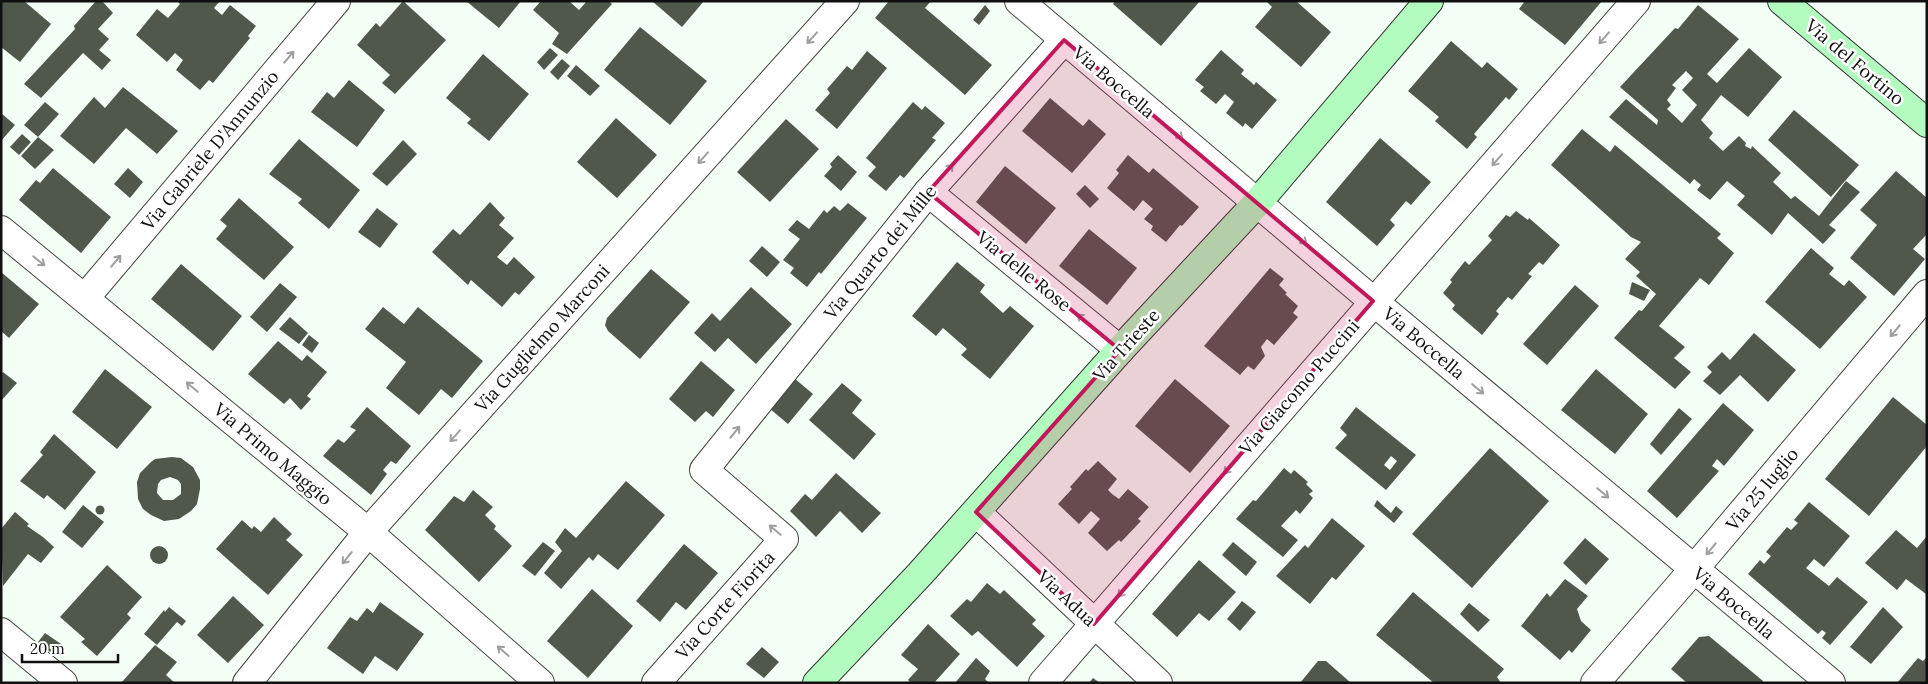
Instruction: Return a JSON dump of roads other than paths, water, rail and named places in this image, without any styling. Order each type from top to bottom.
[{"type":"street","name":"Via Gabriele D'Annunzio","points":[[85,298],[336,1]]},
{"type":"street","name":"Via Guglielmo Marconi","points":[[247,683],[368,532],[844,1]]},
{"type":"street","name":"Via Boccella","points":[[1019,1],[1373,301],[1830,683]]},
{"type":"street","name":"Via Trieste","points":[[817,683],[976,512],[1120,350],[1258,202],[1429,1]]},
{"type":"street","name":"Via Giacomo Puccini","points":[[1043,683],[1373,301],[1636,1]]},
{"type":"street","name":"Via del Fortino","points":[[1782,1],[1927,123]]},
{"type":"street","name":"Via Quarto dei Mille","points":[[704,470],[928,192],[1064,40]]},
{"type":"street","name":"Via delle Rose","points":[[928,192],[1120,350]]},
{"type":"street","name":"Via Primo Maggio","points":[[1,230],[368,532],[540,683]]},
{"type":"street","name":"Via 25 luglio","points":[[1595,683],[1927,294]]},
{"type":"street","name":"Via Corte Fiorita","points":[[656,683],[784,539],[704,470]]},
{"type":"street","name":"Via Adua","points":[[976,512],[1158,683]]},
{"type":"street","points":[[1,632],[63,683]]}]
